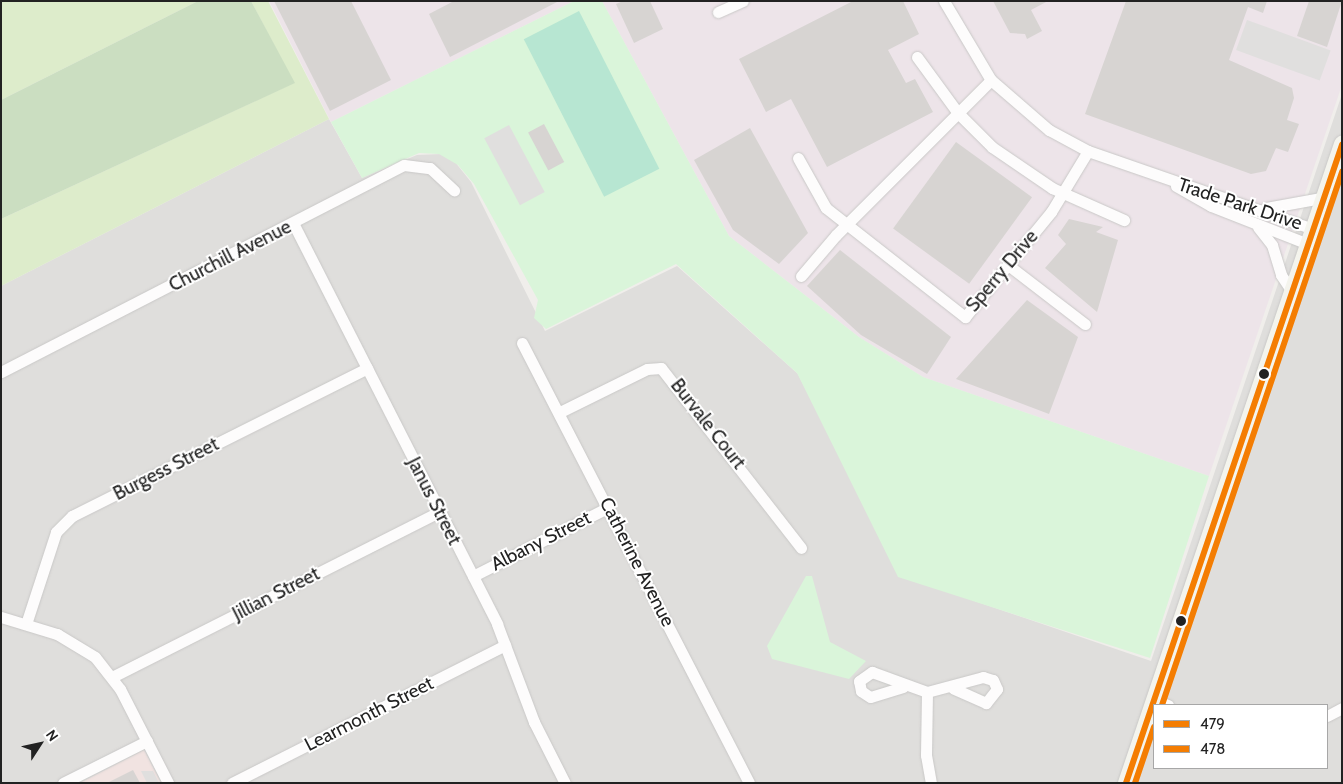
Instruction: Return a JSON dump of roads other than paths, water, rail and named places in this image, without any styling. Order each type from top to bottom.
[{"type":"street","points":[[718,12],[743,1]]},
{"type":"street","name":"Trade Park Drive","points":[[944,1],[991,80],[1049,130],[1088,151],[1166,180],[1259,208],[1310,237]]},
{"type":"street","points":[[917,57],[958,113],[992,147],[1062,194],[1124,220]]},
{"type":"street","points":[[801,276],[847,225],[991,80]]},
{"type":"street","points":[[1161,703],[1291,290],[1342,144]]},
{"type":"street","name":"Sperry Drive","points":[[798,158],[826,208],[965,317],[1008,265],[1062,194],[1088,151]]},
{"type":"street","name":"Churchill Avenue","points":[[1,372],[404,165],[430,168],[454,190]]},
{"type":"street","name":"Trade Park Drive","points":[[1166,180],[1211,206],[1256,224],[1310,237]]},
{"type":"street","points":[[1259,208],[1281,208],[1322,198]]},
{"type":"street","name":"Janus Street","points":[[293,223],[473,576],[505,645],[534,722],[565,783]]},
{"type":"street","points":[[1256,224],[1272,245],[1281,274],[1291,290]]},
{"type":"street","points":[[1008,265],[1085,324]]},
{"type":"street","name":"Catherine Avenue","points":[[522,343],[560,412],[750,783]]},
{"type":"street","name":"Burgess Street","points":[[26,624],[56,532],[72,516],[367,368]]},
{"type":"street","name":"Burvale Court","points":[[560,412],[647,369],[661,368],[801,548]]},
{"type":"street","name":"Albany Street","points":[[473,576],[609,507]]},
{"type":"street","name":"Jillian Street","points":[[112,677],[440,511]]},
{"type":"street","points":[[1,617],[26,624],[82,648],[112,677],[168,783]]},
{"type":"street","name":"Learmonth Street","points":[[232,783],[505,645]]},
{"type":"street","points":[[903,687],[927,692],[953,688]]},
{"type":"street","points":[[927,692],[926,754],[932,783]]},
{"type":"street","points":[[1328,715],[1342,708]]},
{"type":"street","points":[[1126,783],[1153,721]]},
{"type":"street","points":[[63,783],[147,741]]}]
